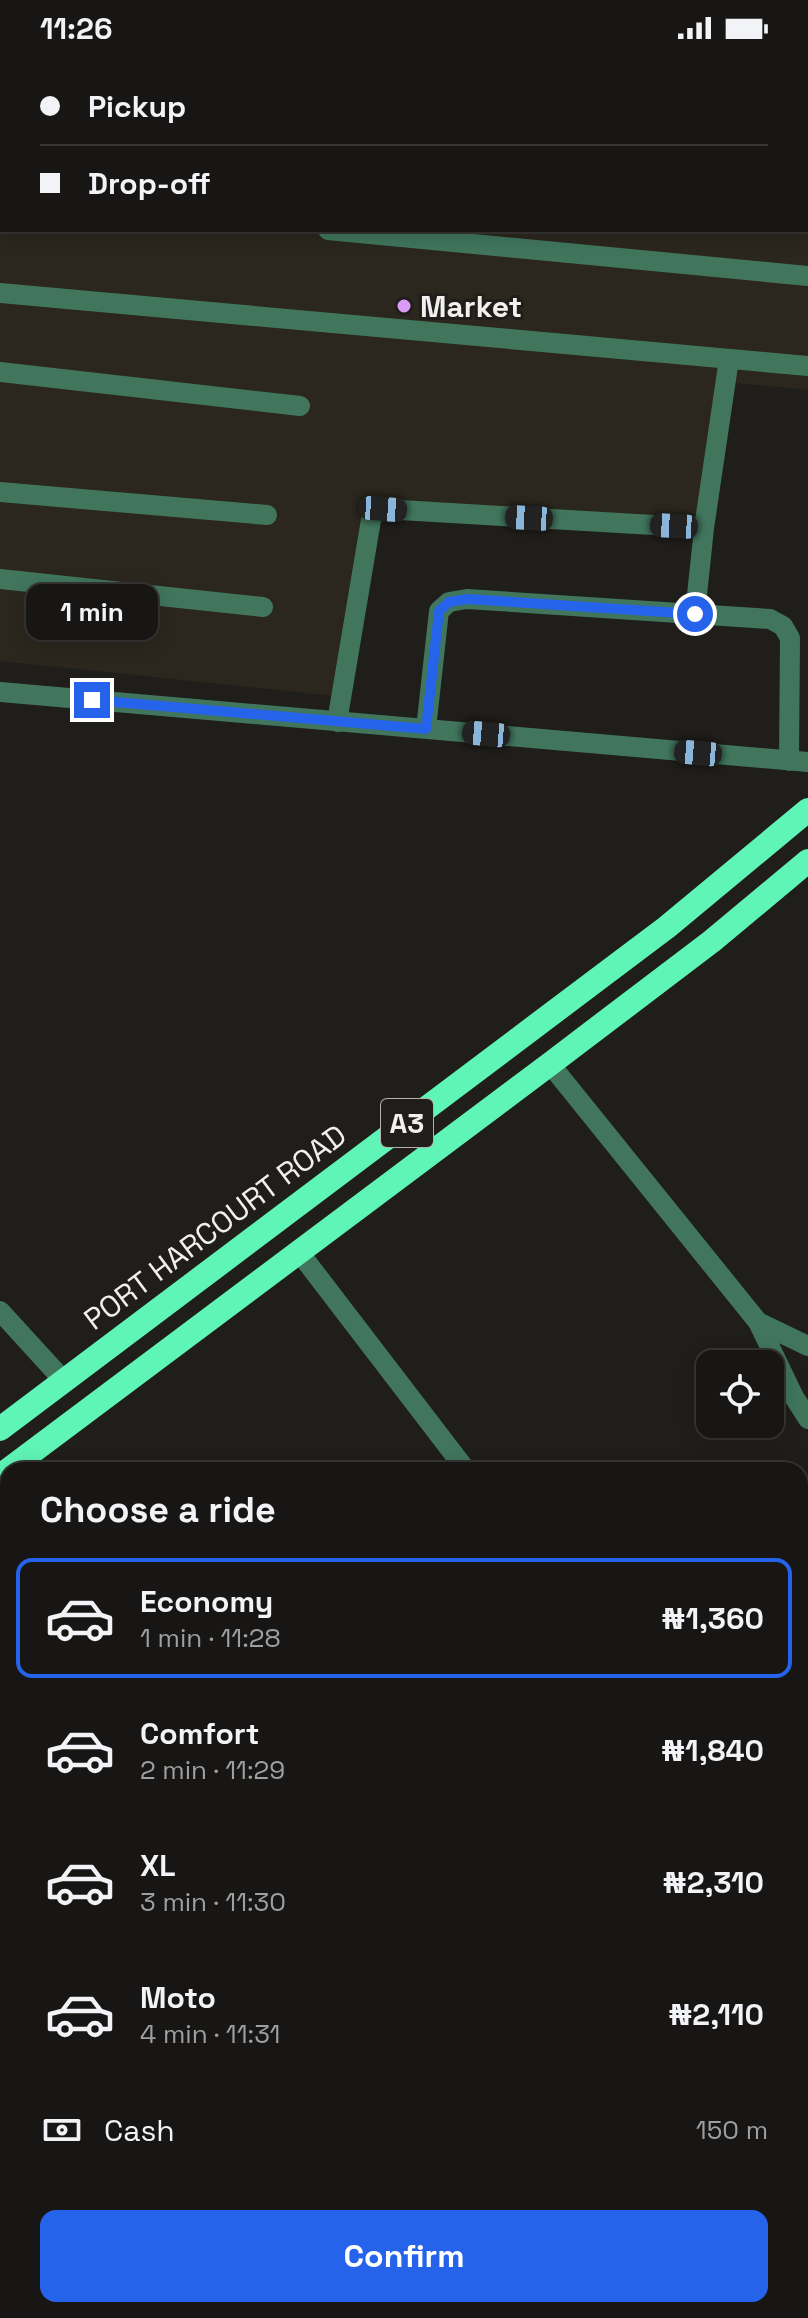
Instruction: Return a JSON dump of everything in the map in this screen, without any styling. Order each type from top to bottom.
[{"type":"highway","name":"PORT HARCOURT ROAD","points":[[0,1429],[667,927],[808,810]]},
{"type":"highway","name":"A3","points":[[19,1462],[712,941],[808,861]]},
{"type":"street","points":[[349,232],[808,276]]},
{"type":"street","points":[[0,293],[808,366]]},
{"type":"street","points":[[695,614],[704,528],[729,359]]},
{"type":"street","points":[[0,372],[300,406]]},
{"type":"street","points":[[0,492],[267,515]]},
{"type":"street","points":[[337,722],[371,520],[376,511],[704,528]]},
{"type":"street","points":[[0,579],[263,607]]},
{"type":"street","points":[[0,692],[798,762],[790,638],[783,626],[770,619],[467,599],[449,602],[439,611],[426,729]]},
{"type":"street","points":[[550,1064],[758,1322],[808,1419]]},
{"type":"street","points":[[299,1252],[460,1462]]},
{"type":"street","points":[[0,1311],[64,1381]]},
{"type":"street","points":[[758,1322],[808,1346]]},
{"type":"shaded area","name":"Market","points":[[0,232],[808,232],[808,390],[724,382],[697,527],[377,504],[334,696],[0,661]]},
{"type":"place","name":"Market","points":[[404,306]]},
{"type":"route","points":[[92,700],[426,729],[439,611],[449,602],[467,599],[695,614]]}]
